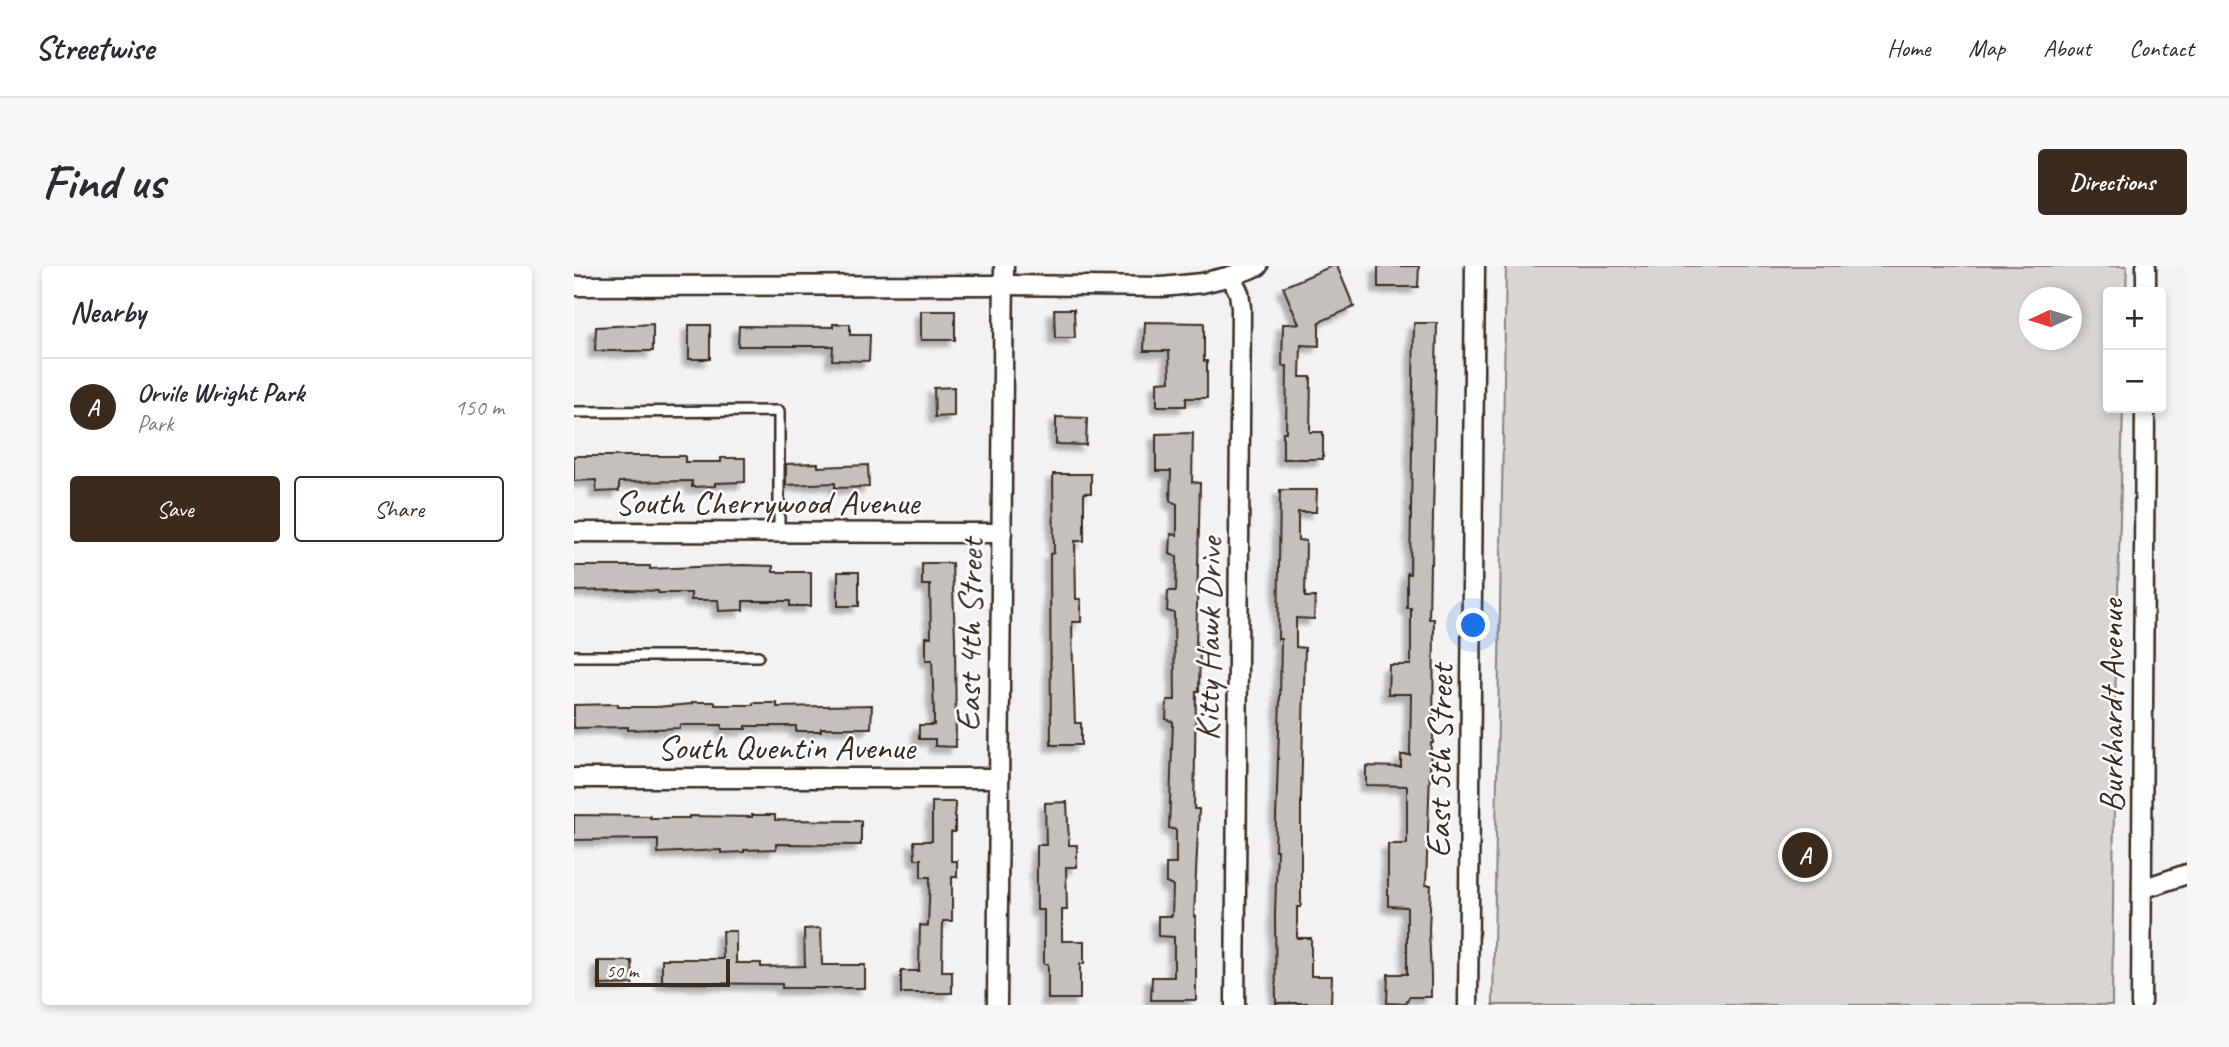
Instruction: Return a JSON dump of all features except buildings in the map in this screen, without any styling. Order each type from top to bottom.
[{"type":"street","name":"East 4th Street","points":[[996,1005],[1004,266]]},
{"type":"street","points":[[574,286],[1162,287],[1202,283],[1258,266]]},
{"type":"street","name":"East 5th Street","points":[[1468,1005],[1475,266]]},
{"type":"street","points":[[2146,266],[2146,287]]},
{"type":"street","name":"Kitty Hawk Drive","points":[[1231,276],[1241,308],[1235,1005]]},
{"type":"street","name":"Burkhardt Avenue","points":[[2141,1005],[2145,413]]},
{"type":"street","name":"South Cherrywood Avenue","points":[[574,532],[1002,533]]},
{"type":"street","name":"South Quentin Avenue","points":[[574,778],[999,778]]},
{"type":"street","points":[[2142,889],[2187,874]]},
{"type":"lane","points":[[574,412],[779,411],[779,533]]},
{"type":"lane","points":[[574,656],[758,656]]},
{"type":"shaded area","points":[[1506,266],[2127,266],[2126,287],[2103,287],[2103,413],[2123,413],[2115,704],[2112,1005],[1493,1005]]},
{"type":"place","name":"Orvile Wright Park","points":[[1805,855]]}]
